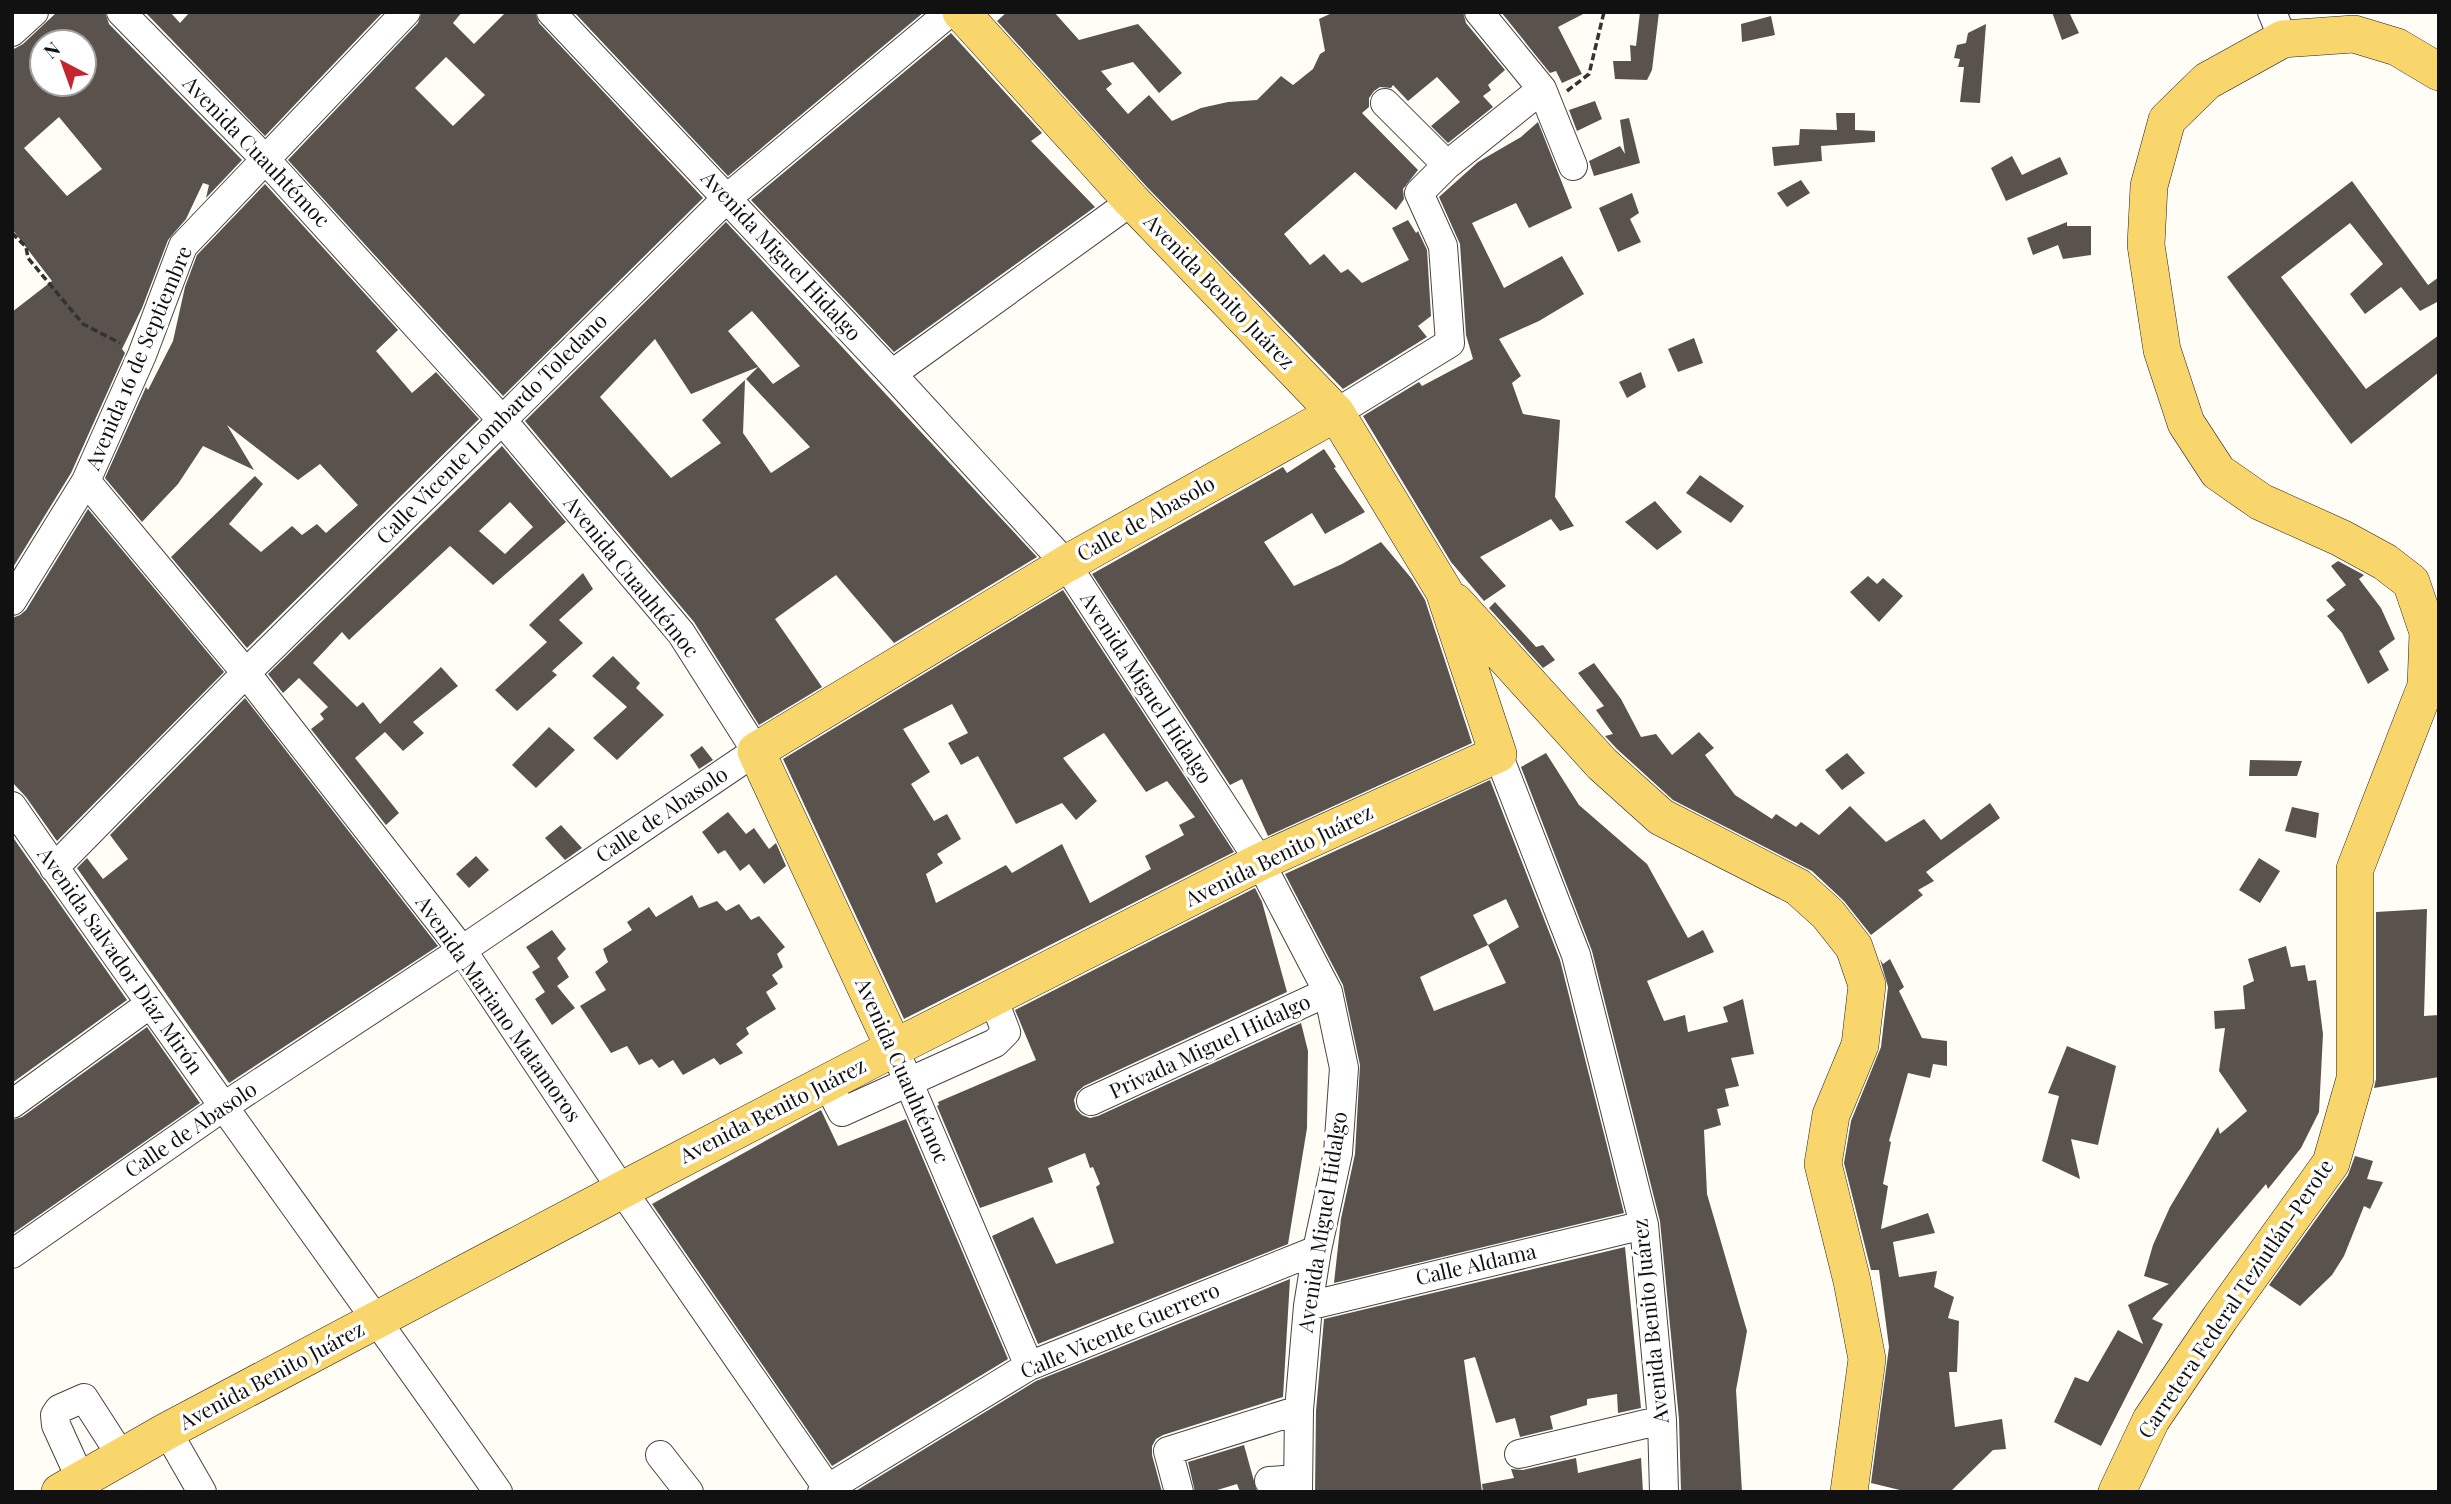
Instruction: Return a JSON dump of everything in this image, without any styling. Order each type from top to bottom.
[{"type":"main road","name":"Avenida Benito Juárez","points":[[70,1486],[167,1431],[894,1048],[1260,862],[1498,754],[1444,590],[1336,413],[1132,201],[961,12]]},
{"type":"main road","name":"Carretera Federal Teziutlán-Perote","points":[[2117,1492],[2151,1420],[2331,1163],[2356,1079],[2354,869],[2426,686],[2428,632],[2411,582],[2385,562],[2341,538],[2261,502],[2218,472],[2186,423],[2162,350],[2146,245],[2149,186],[2167,120],[2207,81],[2277,26],[2351,23]]},
{"type":"main road","points":[[2351,23],[2439,72]]},
{"type":"main road","name":"Calle de Abasolo","points":[[756,751],[1066,564],[1336,413]]},
{"type":"main road","points":[[1444,590],[1602,764],[1661,817],[1798,887],[1828,914],[1854,947],[1867,985],[1860,1045],[1831,1115],[1823,1164],[1852,1281],[1867,1359],[1849,1492]]},
{"type":"main road","name":"Avenida Cuauhtémoc","points":[[756,751],[894,1048]]},
{"type":"street","points":[[12,33],[34,12]]},
{"type":"street","name":"Avenida Cuauhtémoc","points":[[121,12],[266,160],[502,420],[681,633],[756,751]]},
{"type":"street","name":"Avenida 16 de Septiembre","points":[[12,601],[86,481],[142,355],[183,246],[406,12]]},
{"type":"street","name":"Avenida Miguel Hidalgo","points":[[551,12],[892,374],[1066,564],[1260,862],[1328,992],[1344,1068],[1338,1153],[1308,1306],[1299,1413],[1298,1486]]},
{"type":"street","name":"Calle Vicente Lombardo Toledano","points":[[54,868],[246,673],[726,199],[950,12]]},
{"type":"street","points":[[1479,12],[1545,97],[1573,166]]},
{"type":"street","points":[[1336,413],[1450,343],[1443,246],[1419,193],[1447,165],[1545,97]]},
{"type":"street","points":[[1385,103],[1447,165]]},
{"type":"street","points":[[892,374],[1132,201]]},
{"type":"street","name":"Avenida Mariano Matamoros","points":[[86,481],[246,673],[462,950],[826,1490]]},
{"type":"street","name":"Calle de Abasolo","points":[[12,1254],[223,1107],[462,950],[756,751]]},
{"type":"street","name":"Avenida Benito Juárez","points":[[1498,754],[1576,955],[1644,1225],[1662,1420],[1664,1492]]},
{"type":"street","name":"Avenida Salvador Díaz Mirón","points":[[12,806],[498,1492]]},
{"type":"street","name":"Privada Miguel Hidalgo","points":[[1091,1101],[1328,992]]},
{"type":"street","points":[[827,1083],[842,1112],[995,1043],[1006,1032],[993,999]]},
{"type":"street","points":[[12,1104],[150,1004]]},
{"type":"street","name":"Avenida Cuauhtémoc","points":[[894,1048],[1029,1366]]},
{"type":"street","name":"Calle Aldama","points":[[1308,1306],[1644,1225]]},
{"type":"street","name":"Calle Vicente Guerrero","points":[[826,1490],[1029,1366],[1317,1250]]},
{"type":"street","points":[[70,1486],[56,1425],[55,1415],[60,1409],[84,1398],[122,1457]]},
{"type":"street","points":[[1171,1453],[1299,1413]]},
{"type":"street","points":[[1519,1454],[1662,1420]]},
{"type":"street","points":[[167,1431],[202,1492]]},
{"type":"street","points":[[1171,1453],[1179,1492]]},
{"type":"street","points":[[1171,1453],[1185,1492]]},
{"type":"street","points":[[660,1455],[689,1492]]},
{"type":"street","points":[[1269,1481],[1298,1486]]},
{"type":"path","points":[[1545,97],[1589,74],[1604,12]]},
{"type":"path","points":[[12,233],[26,247],[27,258],[83,324],[142,355]]},
{"type":"building","points":[[57,12],[105,12],[109,24],[242,160],[206,198],[209,185],[203,183],[186,219],[168,240],[142,308],[122,349],[125,353],[71,473],[12,569],[12,312],[52,281],[12,229],[12,50],[28,39],[28,98],[98,98],[98,28],[40,28]],"holes":[[[59,117],[102,169],[67,196],[24,148]]]},
{"type":"building","points":[[145,12],[170,12],[180,23],[190,12],[383,12],[265,136]]},
{"type":"building","points":[[422,12],[462,12],[453,23],[474,44],[506,12],[535,12],[539,23],[703,198],[503,396],[288,160],[418,23]],"holes":[[[446,57],[485,95],[453,126],[415,88]]]},
{"type":"building","points":[[574,12],[924,12],[728,176]]},
{"type":"building","points":[[1007,12],[1054,12],[1079,40],[1138,24],[1182,73],[1159,93],[1133,62],[1101,71],[1112,84],[1106,89],[1128,114],[1149,95],[1172,121],[1201,108],[1228,102],[1257,100],[1281,76],[1293,85],[1313,69],[1320,54],[1325,51],[1319,19],[1334,12],[1463,12],[1466,23],[1505,70],[1488,85],[1491,90],[1483,96],[1493,107],[1448,143],[1431,126],[1460,102],[1437,77],[1408,101],[1393,85],[1391,88],[1380,87],[1369,98],[1369,107],[1362,113],[1418,170],[1403,189],[1404,199],[1396,210],[1355,172],[1284,234],[1310,265],[1324,254],[1341,273],[1348,269],[1362,283],[1409,260],[1392,228],[1408,220],[1416,233],[1418,231],[1427,250],[1431,316],[1418,326],[1427,337],[1343,389],[1147,187],[997,21]]},
{"type":"building","points":[[1501,12],[1587,12],[1558,27],[1582,74],[1562,83],[1556,71],[1550,73]]},
{"type":"building","points":[[1640,12],[1659,12],[1652,70],[1647,80],[1615,79],[1613,61],[1631,61],[1630,45],[1636,46]]},
{"type":"building","points":[[2052,12],[2069,12],[2079,33],[2062,40]]},
{"type":"building","points":[[1771,16],[1775,35],[1742,42],[1741,24]]},
{"type":"building","points":[[1986,24],[1980,103],[1960,102],[1964,67],[1958,67],[1960,59],[1954,58],[1957,45],[1966,43],[1968,33]]},
{"type":"building","points":[[951,33],[1042,133],[1031,141],[1095,207],[894,352],[751,200]]},
{"type":"building","points":[[1595,101],[1602,119],[1577,131],[1569,110]]},
{"type":"building","points":[[1836,113],[1855,113],[1855,130],[1875,131],[1875,142],[1821,146],[1822,161],[1774,166],[1772,147],[1799,145],[1800,129],[1837,130]]},
{"type":"building","points":[[1629,118],[1640,163],[1594,176],[1589,161],[1620,146],[1625,154],[1620,120]]},
{"type":"building","points":[[1538,122],[1572,208],[1529,228],[1516,203],[1472,223],[1504,288],[1562,256],[1584,294],[1539,321],[1499,339],[1521,376],[1512,383],[1523,414],[1560,420],[1555,497],[1574,526],[1560,531],[1551,519],[1480,557],[1506,586],[1484,601],[1451,562],[1363,416],[1419,382],[1422,386],[1473,359],[1466,335],[1460,244],[1439,197],[1478,162],[1521,137]]},
{"type":"building","points":[[2012,156],[2022,175],[2060,157],[2068,174],[2006,201],[1991,168]]},
{"type":"building","points":[[1801,180],[1810,193],[1787,207],[1777,193]]},
{"type":"building","points":[[2352,181],[2428,285],[2439,277],[2439,301],[2420,311],[2401,287],[2365,314],[2350,294],[2383,264],[2350,223],[2281,277],[2366,389],[2439,335],[2439,372],[2351,444],[2227,277]]},
{"type":"building","points":[[265,184],[398,330],[376,351],[412,393],[436,372],[479,419],[247,648],[171,557],[255,476],[263,484],[229,524],[261,552],[292,526],[302,535],[317,524],[326,533],[358,505],[320,464],[298,480],[227,425],[254,470],[203,446],[178,484],[142,522],[105,478],[146,387],[148,390],[173,341],[185,287],[197,255]]},
{"type":"building","points":[[1632,193],[1639,213],[1630,219],[1641,242],[1618,252],[1599,208]]},
{"type":"building","points":[[726,222],[1037,557],[894,643],[836,575],[775,619],[822,687],[759,725],[694,622],[525,421]],"holes":[[[752,311],[800,366],[773,384],[728,331]],[[655,339],[691,394],[758,367],[746,379],[810,447],[771,473],[743,433],[745,380],[702,420],[721,443],[671,478],[600,397]]]},
{"type":"building","points":[[2067,222],[2067,226],[2091,226],[2091,255],[2063,259],[2058,245],[2033,255],[2027,238]]},
{"type":"building","points":[[1694,338],[1703,363],[1678,372],[1668,349]]},
{"type":"building","points":[[1641,372],[1646,387],[1627,398],[1619,382]]},
{"type":"building","points":[[502,446],[566,522],[493,585],[450,546],[349,640],[342,632],[313,663],[357,707],[363,702],[380,724],[441,667],[458,686],[413,722],[424,733],[403,751],[385,732],[355,758],[399,813],[386,825],[311,729],[324,719],[320,714],[328,707],[299,678],[283,693],[268,674]],"holes":[[[510,502],[533,527],[505,554],[479,531]]]},
{"type":"building","points":[[1324,449],[1365,512],[1325,534],[1312,513],[1264,542],[1294,586],[1381,542],[1412,579],[1425,600],[1472,743],[1268,836],[1242,779],[1230,785],[1092,574],[1283,467],[1287,473]]},
{"type":"building","points":[[1700,475],[1744,506],[1731,523],[1686,493]]},
{"type":"building","points":[[1655,501],[1682,532],[1657,550],[1625,522]]},
{"type":"building","points":[[88,509],[224,672],[57,841],[12,782],[12,618],[26,610]]},
{"type":"building","points":[[2338,561],[2364,575],[2359,579],[2381,608],[2395,639],[2379,651],[2389,670],[2368,684],[2342,633],[2327,616],[2335,610],[2326,600],[2346,585],[2331,566]]},
{"type":"building","points":[[583,573],[593,589],[559,620],[583,643],[552,671],[557,675],[517,711],[495,690],[547,642],[529,625]]},
{"type":"building","points":[[1868,576],[1877,584],[1883,578],[1903,596],[1879,622],[1850,592]]},
{"type":"building","points":[[1063,590],[1234,852],[904,1019],[783,759]],"holes":[[[952,704],[968,733],[948,743],[961,765],[978,756],[1016,824],[1062,803],[1076,820],[1097,801],[1063,758],[1104,733],[1146,792],[1167,781],[1195,817],[1179,825],[1184,835],[1145,856],[1151,869],[1090,903],[1062,844],[1012,873],[1006,865],[936,903],[926,874],[943,863],[937,854],[961,839],[947,814],[934,821],[911,784],[930,772],[903,729]]]},
{"type":"building","points":[[1495,602],[1536,647],[1543,645],[1555,660],[1543,668],[1489,608]]},
{"type":"building","points":[[613,656],[640,683],[636,688],[664,715],[617,760],[593,738],[627,707],[592,676]]},
{"type":"building","points":[[1594,663],[1621,699],[1641,737],[1656,734],[1672,755],[1699,732],[1714,748],[1705,755],[1735,795],[1772,819],[1776,814],[1796,827],[1801,822],[1819,835],[1850,806],[1886,842],[1924,819],[1941,840],[1990,803],[2000,818],[1926,872],[1934,881],[1918,890],[1923,895],[1871,935],[1844,901],[1812,871],[1673,800],[1617,749],[1605,736],[1613,734],[1596,710],[1604,706],[1578,673]]},
{"type":"building","points":[[245,698],[438,946],[229,1083],[77,868],[87,858],[103,879],[128,859],[110,835]]},
{"type":"building","points":[[549,727],[575,750],[536,788],[512,765]]},
{"type":"building","points":[[702,746],[713,760],[699,769],[690,755]]},
{"type":"building","points":[[1546,753],[1579,805],[1647,864],[1688,938],[1703,930],[1714,952],[1647,981],[1664,1021],[1685,1015],[1688,1032],[1728,1022],[1723,1007],[1743,999],[1754,1054],[1731,1058],[1739,1086],[1725,1089],[1729,1106],[1717,1109],[1721,1125],[1704,1130],[1707,1194],[1747,1331],[1736,1390],[1742,1492],[1681,1492],[1679,1419],[1660,1221],[1592,951],[1521,767]]},
{"type":"building","points":[[1847,753],[1865,773],[1842,790],[1825,770]]},
{"type":"building","points":[[2250,760],[2302,761],[2297,776],[2249,776]]},
{"type":"building","points":[[1490,780],[1560,960],[1624,1213],[1334,1283],[1341,1219],[1355,1154],[1360,1065],[1343,985],[1285,874]],"holes":[[[1506,899],[1519,927],[1488,945],[1473,915]],[[1488,945],[1506,983],[1434,1011],[1420,977]]]},
{"type":"building","points":[[2292,807],[2319,813],[2316,838],[2285,831]]},
{"type":"building","points":[[728,812],[746,834],[754,828],[769,849],[776,843],[786,866],[764,884],[749,864],[740,871],[725,850],[718,854],[702,832]]},
{"type":"building","points":[[561,825],[582,848],[565,860],[545,838]]},
{"type":"building","points":[[12,836],[127,1000],[12,1083]]},
{"type":"building","points":[[476,856],[489,870],[469,888],[456,874]]},
{"type":"building","points":[[2259,858],[2280,871],[2260,903],[2239,890]]},
{"type":"building","points":[[1255,888],[1262,902],[1287,992],[1084,1086],[1077,1092],[1074,1100],[1076,1109],[1082,1115],[1090,1118],[1098,1116],[1301,1023],[1308,1051],[1307,1128],[1288,1244],[1038,1344],[992,1236],[1033,1217],[1056,1264],[1114,1243],[1096,1187],[1100,1184],[1093,1167],[1090,1168],[1085,1153],[1048,1168],[1053,1182],[980,1208],[937,1106],[938,1102],[1036,1060],[1015,1010]]},
{"type":"building","points":[[692,895],[699,908],[717,901],[726,911],[739,904],[751,920],[759,916],[785,947],[777,954],[783,967],[772,975],[778,984],[766,992],[776,1009],[746,1028],[749,1034],[736,1044],[743,1053],[720,1065],[714,1058],[683,1075],[673,1060],[659,1068],[652,1059],[639,1065],[627,1046],[611,1053],[580,1006],[606,990],[595,972],[608,962],[603,949],[632,930],[627,922],[649,907],[656,917]]},
{"type":"building","points":[[2427,909],[2424,1016],[2439,1015],[2439,1077],[2374,1088],[2376,912]]},
{"type":"building","points":[[552,930],[566,949],[557,958],[569,977],[557,986],[575,1008],[552,1025],[535,999],[545,992],[532,972],[540,967],[526,947]]},
{"type":"building","points":[[2286,946],[2291,967],[2305,965],[2308,981],[2316,980],[2323,1034],[2319,1112],[2301,1148],[2268,1189],[2266,1184],[2152,1319],[2163,1324],[2101,1446],[2054,1422],[2075,1377],[2088,1382],[2118,1330],[2143,1344],[2128,1305],[2169,1284],[2144,1276],[2153,1245],[2170,1207],[2218,1127],[2220,1134],[2247,1111],[2219,1071],[2225,1028],[2215,1029],[2214,1011],[2245,1009],[2243,986],[2254,981],[2248,959]]},
{"type":"building","points":[[1880,959],[1883,964],[1890,959],[1904,987],[1899,991],[1922,1038],[1947,1041],[1947,1066],[1933,1064],[1930,1078],[1908,1073],[1889,1141],[1891,1142],[1883,1184],[1888,1186],[1881,1229],[1928,1213],[1935,1233],[1893,1242],[1899,1277],[1937,1271],[1934,1287],[1954,1297],[1948,1318],[1959,1321],[1957,1372],[1949,1372],[1955,1427],[2002,1419],[2006,1449],[1993,1450],[1950,1492],[1908,1492],[1871,1483],[1889,1347],[1879,1270],[1871,1270],[1844,1163],[1851,1121],[1881,1047],[1888,987]]},
{"type":"building","points":[[147,1027],[200,1103],[12,1234],[12,1120],[22,1117]]},
{"type":"building","points":[[2067,1046],[2116,1066],[2098,1145],[2071,1139],[2080,1179],[2042,1161],[2059,1096],[2048,1093]]},
{"type":"building","points":[[821,1110],[838,1146],[906,1119],[1008,1359],[832,1466],[652,1204]]},
{"type":"building","points":[[2355,1156],[2373,1161],[2367,1179],[2383,1182],[2370,1209],[2364,1206],[2344,1256],[2332,1275],[2300,1306],[2269,1285],[2348,1175]]},
{"type":"building","points":[[1625,1247],[1641,1408],[1618,1413],[1617,1394],[1587,1399],[1587,1405],[1550,1416],[1553,1429],[1520,1437],[1515,1418],[1496,1423],[1475,1357],[1464,1360],[1482,1492],[1315,1492],[1316,1411],[1324,1319]]},
{"type":"building","points":[[1290,1279],[1283,1397],[1156,1439],[1152,1446],[1152,1455],[1162,1492],[854,1492],[1036,1381]]},
{"type":"building","points":[[1244,1445],[1257,1492],[1240,1492],[1237,1484],[1211,1492],[1195,1492],[1188,1462]]},
{"type":"building","points":[[1576,1458],[1578,1473],[1641,1458],[1643,1492],[1483,1492],[1482,1484],[1514,1478],[1511,1469],[1523,1470]]}]
